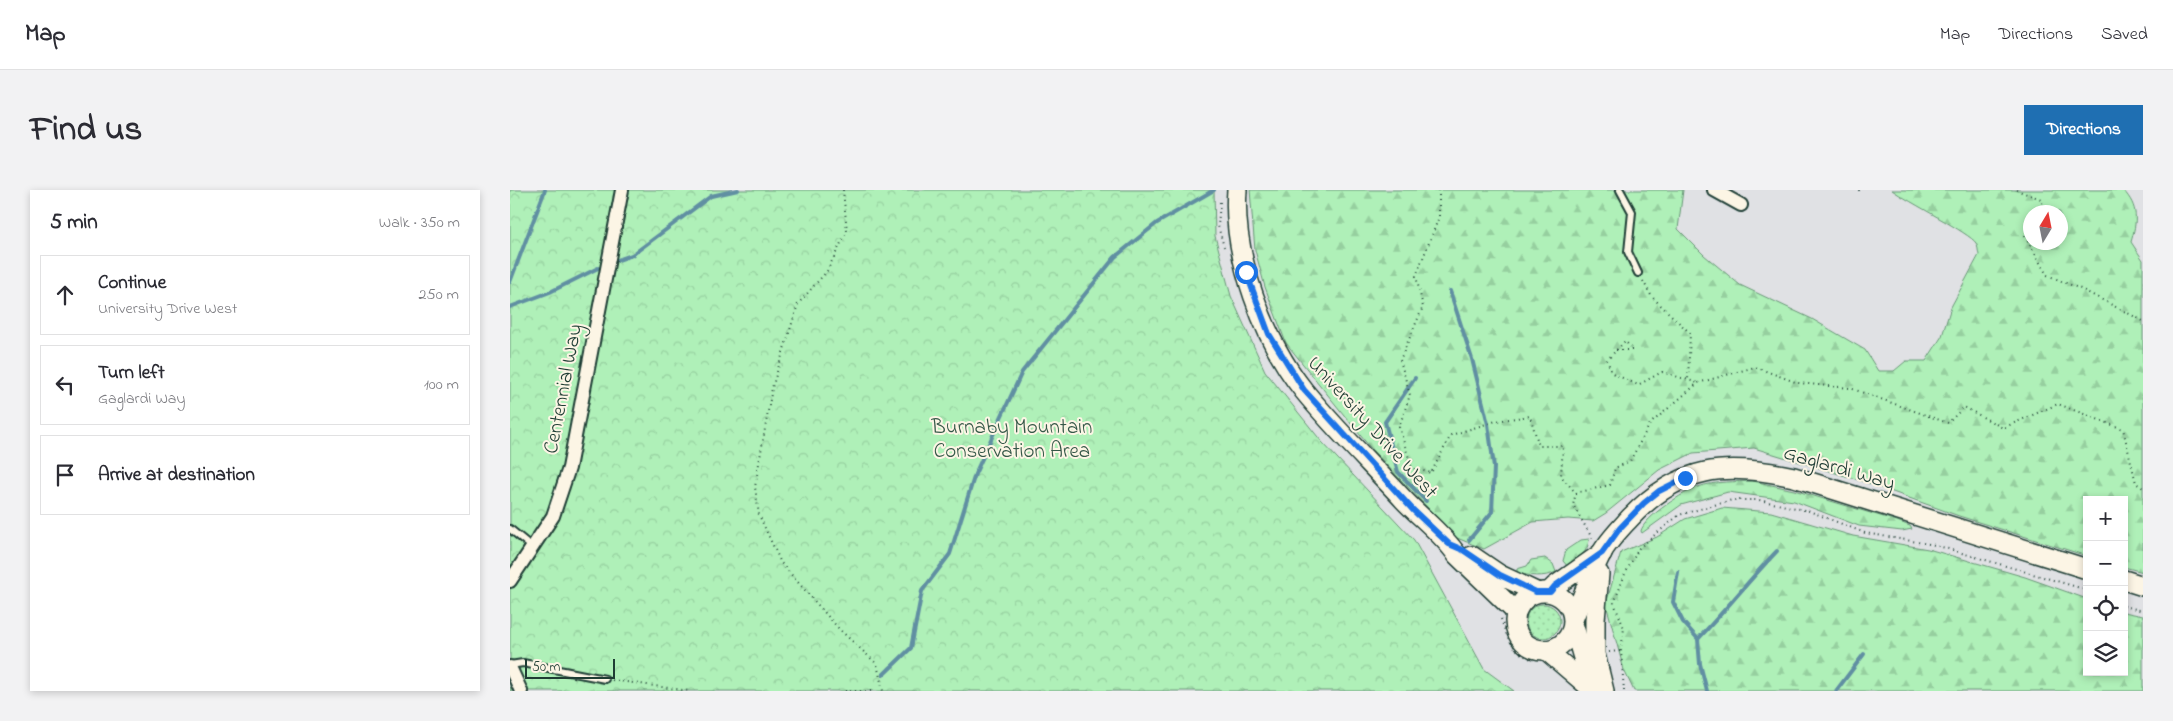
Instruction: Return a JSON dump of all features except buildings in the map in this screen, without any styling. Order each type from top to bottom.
[{"type":"street","name":"Centennial Way","points":[[510,581],[553,516],[569,468],[622,190]]},
{"type":"street","name":"University Drive West","points":[[1238,190],[1239,230],[1246,272],[1269,334],[1282,358],[1304,390],[1413,510],[1516,612]]},
{"type":"street","points":[[1714,190],[1741,205]]},
{"type":"street","name":"Gaglardi Way","points":[[1574,622],[1602,553],[1620,528],[1659,491],[1685,478],[1714,469],[1747,468],[1794,477],[2083,568]]},
{"type":"street","name":"University Drive West","points":[[1449,544],[1463,550],[1500,575],[1543,592]]},
{"type":"street","points":[[1597,690],[1594,620],[1602,553]]},
{"type":"street","name":"Gaglardi Way","points":[[1543,592],[1555,586],[1602,553]]},
{"type":"street","points":[[2128,581],[2143,586]]},
{"type":"street","points":[[1574,622],[1564,643],[1546,650],[1536,649],[1521,638],[1516,630],[1516,612],[1523,599],[1543,592],[1566,600],[1574,622],[1597,690]]},
{"type":"street","points":[[1546,650],[1597,690]]},
{"type":"street","points":[[510,666],[521,691]]},
{"type":"lane","points":[[1620,190],[1632,212],[1628,252],[1638,273]]},
{"type":"lane","points":[[510,529],[532,547]]},
{"type":"lane","points":[[510,666],[523,664],[605,679]]},
{"type":"path","points":[[844,190],[847,231],[827,271],[798,304],[772,388],[755,487],[759,515],[781,563],[840,630],[877,664],[883,691]]},
{"type":"path","points":[[1439,190],[1439,217],[1416,276],[1423,307],[1400,360],[1410,395],[1399,427],[1412,468],[1431,473],[1451,435],[1496,421],[1530,416],[1539,446],[1563,446],[1561,476],[1576,493]]},
{"type":"path","points":[[2016,190],[2041,199],[2043,205]]},
{"type":"path","points":[[2033,250],[2047,275],[2083,290],[2143,321]]},
{"type":"path","points":[[1638,273],[1652,297],[1690,333],[1688,380]]},
{"type":"path","points":[[1616,350],[1633,350],[1625,341],[1616,350],[1607,360],[1612,373],[1638,384],[1662,372],[1698,383]]},
{"type":"path","points":[[1576,493],[1610,485],[1615,468],[1630,461],[1650,424],[1698,383],[1755,367],[1798,383],[1850,388],[1948,423],[1964,407],[2003,428],[2058,404],[2124,429],[2136,483],[2143,488]]},
{"type":"path","points":[[1576,493],[1573,505],[1590,536]]},
{"type":"path","points":[[1624,691],[1621,651],[1624,628],[1614,603],[1625,574],[1639,548],[1679,515],[1732,500],[1759,500],[1809,512],[1865,533],[1935,545],[2083,589]]},
{"type":"path","points":[[2128,607],[2143,611]]},
{"type":"path","points":[[605,679],[690,691]]},
{"type":"path","points":[[845,691],[874,691]]},
{"type":"green space","name":"Burnaby Mountain Conservation Area","points":[[510,190],[1214,190],[1215,236],[1231,296],[1265,371],[1322,442],[1414,540],[1484,669],[1514,691],[510,691]]},
{"type":"green space","points":[[1250,190],[1683,190],[1678,229],[1704,255],[1740,285],[1812,319],[1865,350],[1878,371],[1894,371],[1906,361],[1926,361],[1942,336],[1951,307],[1979,255],[1977,244],[1972,239],[1892,190],[2123,190],[2132,202],[2135,214],[2135,227],[2131,242],[2143,260],[2143,572],[2128,568],[2128,496],[2083,496],[2083,555],[1959,516],[1865,482],[1754,448],[1693,453],[1659,470],[1606,513],[1593,521],[1568,519],[1533,522],[1484,549],[1457,538],[1373,451],[1286,343],[1265,287],[1255,250]]},
{"type":"green space","points":[[1753,481],[1794,490],[1897,521],[1910,526],[1912,529],[1902,531],[1859,526],[1794,501],[1728,492],[1681,505],[1642,533],[1641,531],[1649,519],[1657,512],[1692,489],[1725,482]]},
{"type":"green space","points":[[1722,508],[1771,512],[1853,536],[1928,549],[2025,577],[2083,598],[2083,676],[2128,676],[2128,613],[2143,616],[2143,691],[1634,691],[1624,670],[1606,604],[1621,552],[1657,537],[1685,519]]},
{"type":"green space","points":[[1589,539],[1585,551],[1568,567],[1563,561],[1566,550],[1581,540]]},
{"type":"green space","points":[[1545,558],[1553,564],[1556,572],[1537,576],[1517,573],[1517,569],[1527,566],[1531,560]]},
{"type":"green space","points":[[1543,604],[1550,605],[1555,609],[1559,614],[1559,628],[1555,633],[1550,637],[1543,638],[1536,637],[1531,633],[1527,628],[1526,621],[1527,614],[1531,609],[1536,605]]},
{"type":"waterway","points":[[510,282],[545,190]]},
{"type":"waterway","points":[[618,260],[632,255],[711,196],[738,190]]},
{"type":"waterway","points":[[883,675],[911,648],[922,591],[950,554],[975,474],[1022,372],[1115,257],[1157,223],[1214,190]]},
{"type":"waterway","points":[[510,307],[550,292],[598,268]]},
{"type":"waterway","points":[[1450,291],[1472,359],[1488,424],[1494,467],[1492,512],[1469,540]]},
{"type":"waterway","points":[[1415,378],[1385,422],[1398,472],[1426,501]]},
{"type":"waterway","points":[[1698,639],[1777,551]]},
{"type":"waterway","points":[[1678,572],[1673,602],[1683,622],[1698,639],[1700,664],[1707,691]]},
{"type":"waterway","points":[[1836,691],[1864,654]]},
{"type":"route","points":[[1246,272],[1269,334],[1282,358],[1304,390],[1340,430],[1413,510],[1449,544],[1463,550],[1500,575],[1536,592],[1550,592],[1590,559],[1602,553],[1620,528],[1644,503],[1659,491],[1685,478]]}]
